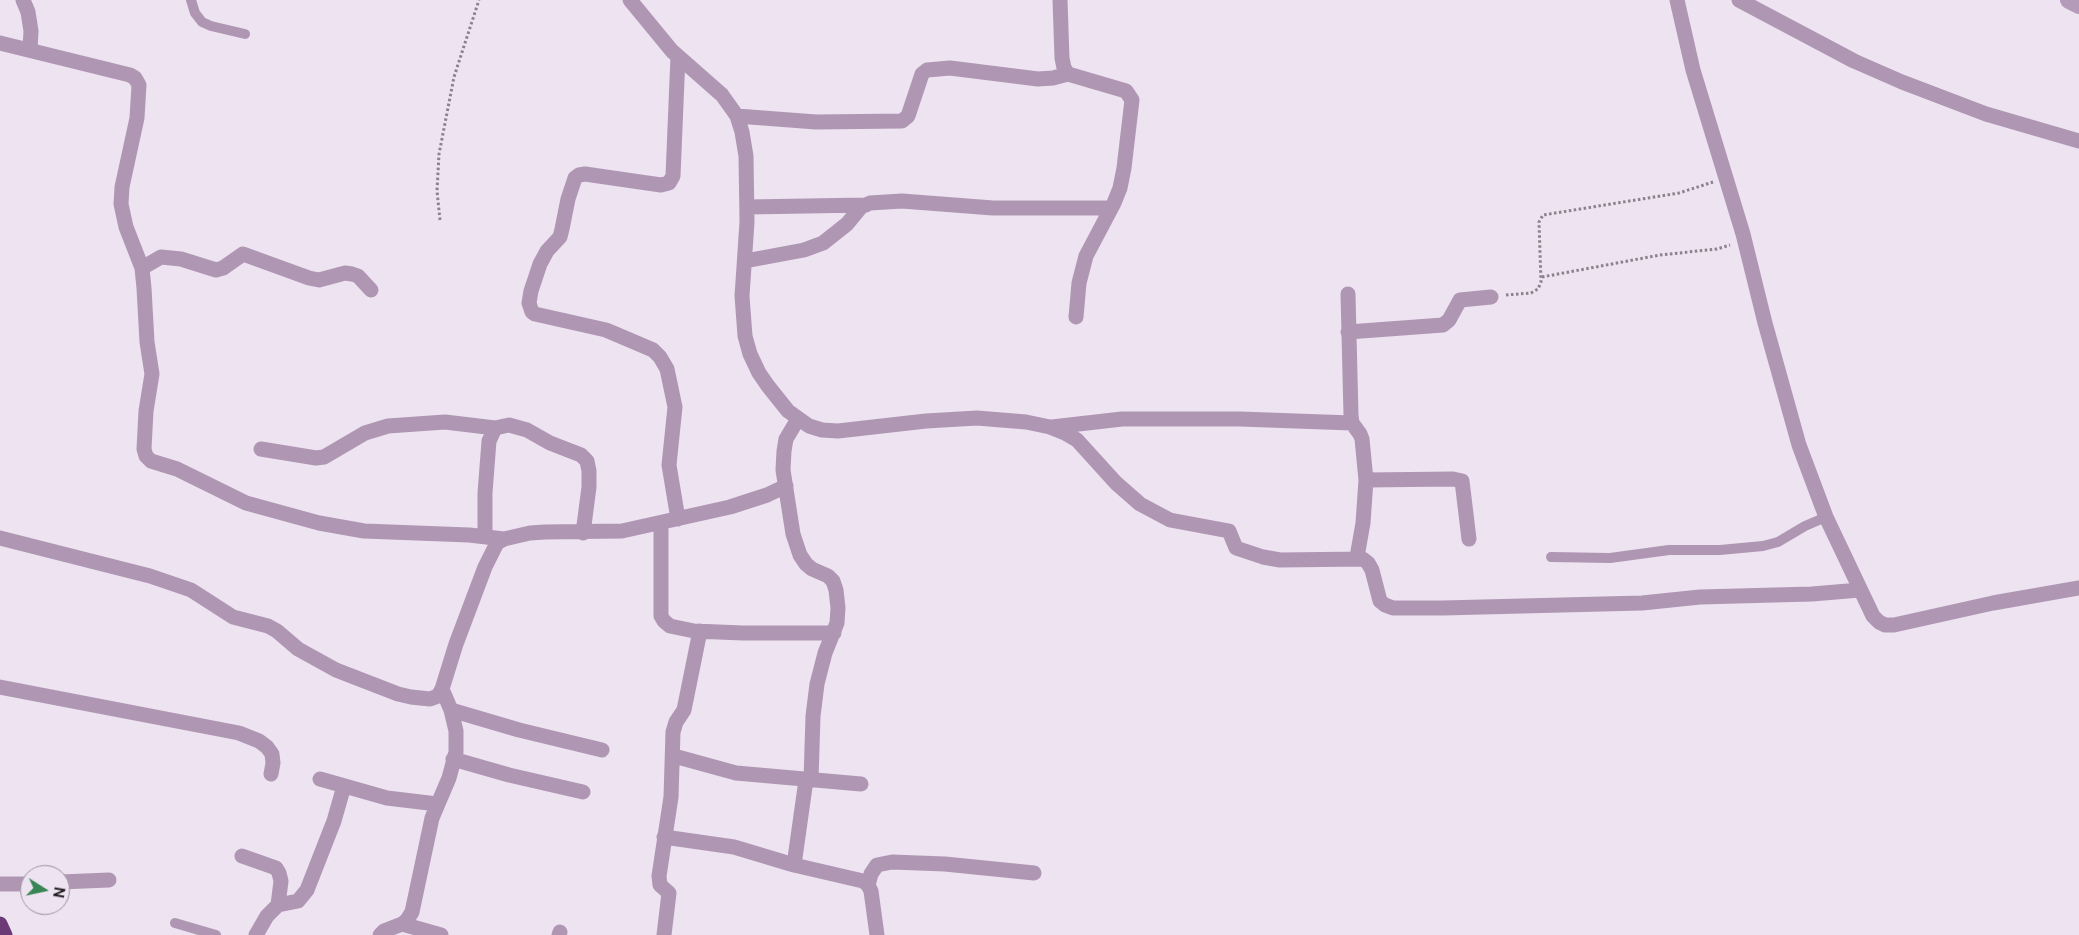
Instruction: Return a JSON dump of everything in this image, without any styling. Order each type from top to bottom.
[{"type":"highway","points":[[0,924],[5,935]]},
{"type":"street","points":[[23,0],[28,12],[31,32],[30,49]]},
{"type":"street","points":[[630,0],[678,56],[722,95],[737,116],[746,156],[747,207],[742,317],[745,336],[750,354],[759,373],[788,411],[798,420],[822,430],[838,431],[952,419],[1000,419],[1050,427],[1122,419],[1240,419],[1352,423]]},
{"type":"street","points":[[1060,0],[1062,58],[1064,68],[1068,74]]},
{"type":"street","points":[[1677,0],[1693,70],[1744,234],[1784,393],[1800,445],[1826,517],[1873,616],[1885,625],[2079,588]]},
{"type":"street","points":[[1739,0],[1854,62],[1986,114],[2079,142]]},
{"type":"street","points":[[0,43],[130,75],[135,78],[139,85],[137,118],[122,187],[121,204],[126,227],[142,268],[147,342],[152,374],[144,449],[146,456],[151,461],[178,469],[246,503],[319,523],[364,531],[485,536],[504,539],[537,532],[622,532],[751,501],[786,486]]},
{"type":"street","points":[[678,56],[673,176],[669,182],[661,185],[579,174],[575,178],[568,199],[560,236],[547,251],[540,264],[533,285],[530,303],[532,312],[535,314],[617,334],[653,350],[660,357],[669,375],[675,407],[669,465],[678,519]]},
{"type":"street","points":[[737,116],[816,122],[902,121],[908,116],[922,74],[927,70],[950,68],[1038,79],[1068,74],[1126,92],[1132,100],[1120,188],[1092,243],[1082,271],[1076,317]]},
{"type":"street","points":[[747,207],[866,205],[885,201],[902,201],[993,208],[1111,208]]},
{"type":"street","points":[[745,261],[804,250],[822,243],[835,235],[861,207],[866,205]]},
{"type":"street","points":[[142,268],[161,257],[181,259],[216,270],[223,268],[243,254],[319,280],[345,273],[352,274],[358,276],[371,290]]},
{"type":"street","points":[[1348,294],[1352,423],[1360,434],[1366,480],[1363,523],[1357,557]]},
{"type":"street","points":[[1348,332],[1443,325],[1449,320],[1460,300],[1491,296]]},
{"type":"street","points":[[794,864],[808,780],[817,684],[825,652],[834,633],[838,608],[836,590],[828,576],[812,569],[800,555],[793,534],[786,486],[784,451],[786,439],[798,420]]},
{"type":"street","points":[[261,449],[316,458],[324,457],[365,433],[388,426],[446,422],[495,428],[501,425],[517,426],[581,456],[586,461],[590,471],[582,532]]},
{"type":"street","points":[[1050,427],[1077,440],[1116,484],[1140,504],[1170,520],[1229,531],[1236,548],[1263,557],[1280,560],[1357,557],[1368,562],[1380,601],[1385,605],[1406,609],[1642,603],[1700,597],[1812,594],[1860,590]]},
{"type":"street","points":[[485,536],[485,493],[489,441],[495,428]]},
{"type":"street","points":[[1366,480],[1453,479],[1462,481],[1469,539]]},
{"type":"street","points":[[661,523],[661,616],[670,626],[700,631],[743,633],[834,633]]},
{"type":"street","points":[[0,538],[142,574],[191,590],[233,617],[268,626],[277,631],[298,649],[317,661],[398,694],[430,699],[438,696],[442,689],[456,644],[485,567],[497,544],[504,539]]},
{"type":"street","points":[[664,935],[669,894],[660,884],[658,876],[671,797],[674,732],[676,722],[684,710],[700,631]]},
{"type":"street","points":[[0,687],[239,733],[259,741],[267,747],[272,754],[271,774]]},
{"type":"street","points":[[380,935],[384,931],[408,920],[412,912],[432,818],[449,778],[454,760],[456,731],[451,710],[442,689]]},
{"type":"street","points":[[451,710],[519,730],[602,750]]},
{"type":"street","points":[[674,756],[736,773],[861,784]]},
{"type":"street","points":[[454,760],[583,792]]},
{"type":"street","points":[[320,779],[387,798],[437,804]]},
{"type":"street","points":[[256,935],[267,916],[278,905],[298,900],[307,890],[334,821],[344,786]]},
{"type":"street","points":[[664,837],[734,847],[794,864],[857,878],[868,885]]},
{"type":"street","points":[[242,856],[276,868],[281,881],[278,905]]},
{"type":"street","points":[[877,935],[874,907],[868,885],[871,874],[877,865],[913,861],[1034,873]]},
{"type":"street","points":[[70,882],[109,880]]},
{"type":"street","points":[[0,884],[20,884]]},
{"type":"street","points":[[402,924],[441,935]]},
{"type":"lane","points":[[191,0],[195,13],[202,22],[245,34]]},
{"type":"lane","points":[[1550,557],[1617,558],[1669,550],[1720,550],[1763,546],[1778,542],[1805,526],[1826,517]]},
{"type":"lane","points":[[174,923],[216,935]]},
{"type":"path","points":[[440,220],[437,192],[439,154],[454,77],[479,0]]},
{"type":"path","points":[[1491,296],[1531,293],[1538,289],[1542,277],[1539,227],[1540,217],[1543,215],[1679,193],[1715,182],[1724,172]]},
{"type":"path","points":[[1542,277],[1660,255],[1717,249],[1738,242],[1744,234]]},
{"type":"waterway","points":[[2069,0],[2079,5]]}]
